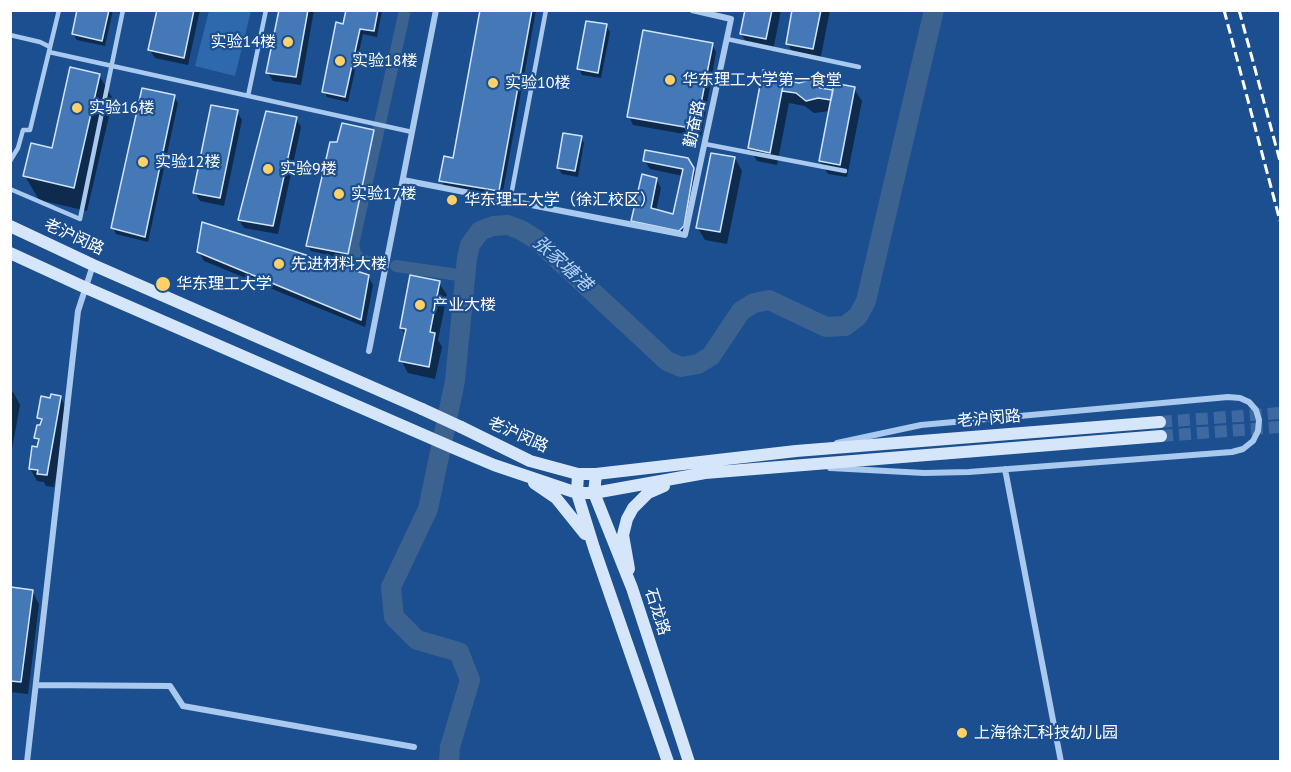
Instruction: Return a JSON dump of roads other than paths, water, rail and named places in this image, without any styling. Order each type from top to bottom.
[{"type":"main road","name":"老沪闵路","points":[[10,226],[93,265],[461,427],[530,461],[578,474],[596,474],[796,451],[1160,422]]},
{"type":"main road","name":"老沪闵路","points":[[10,253],[456,449],[577,493],[594,494],[705,473],[1161,436]]},
{"type":"main road","points":[[632,588],[623,535],[627,519],[633,508],[648,492],[705,473]]},
{"type":"main road","points":[[578,474],[577,493],[594,548],[668,762]]},
{"type":"main road","name":"石龙路","points":[[596,474],[594,494],[632,588],[689,762]]},
{"type":"main road","points":[[523,475],[556,498],[578,523],[594,548]]},
{"type":"street","points":[[369,351],[436,10]]},
{"type":"street","points":[[692,10],[707,12]]},
{"type":"street","name":"勤奋路","points":[[510,201],[685,235],[731,19],[707,12]]},
{"type":"street","points":[[403,180],[510,201]]},
{"type":"street","points":[[27,762],[78,311],[93,265]]},
{"type":"street","points":[[796,451],[921,425],[1228,397],[1240,398],[1249,402],[1256,410],[1259,420],[1253,441],[1243,449],[1232,452],[924,473],[797,466]]},
{"type":"street","points":[[1005,469],[1060,762]]},
{"type":"street","points":[[36,685],[170,686],[183,706],[414,747]]},
{"type":"lane","points":[[10,161],[18,148],[22,130],[30,130],[59,10]]},
{"type":"lane","points":[[10,189],[80,219],[123,10]]},
{"type":"lane","points":[[248,96],[266,10]]},
{"type":"lane","points":[[510,201],[546,10]]},
{"type":"lane","points":[[10,35],[40,42],[50,50],[112,66],[412,132]]},
{"type":"lane","points":[[727,39],[859,67]]},
{"type":"lane","points":[[705,144],[845,171]]},
{"type":"waterway","points":[[376,263],[366,262],[356,256],[353,245],[405,10]]},
{"type":"waterway","name":"张家塘港","points":[[449,762],[450,747],[470,680],[459,652],[417,640],[394,617],[391,587],[428,509],[455,381],[470,245],[480,231],[493,226],[508,225],[521,230],[537,240],[667,361],[681,367],[698,364],[711,356],[741,311],[754,303],[769,300],[826,327],[845,326],[858,316],[866,301],[934,10]]},
{"type":"waterway","points":[[396,266],[465,276]]},
{"type":"tunnel","points":[[1160,422],[1280,413]]},
{"type":"tunnel","points":[[1161,436],[1280,427]]},
{"type":"railway","points":[[1224,10],[1280,221]]},
{"type":"railway","points":[[1239,10],[1280,161]]},
{"type":"place","name":"实验14楼","points":[[288,42]]},
{"type":"place","name":"实验18楼","points":[[340,61]]},
{"type":"place","name":"华东理工大学第一食堂","points":[[670,80]]},
{"type":"place","name":"实验10楼","points":[[493,83]]},
{"type":"place","name":"实验16楼","points":[[77,108]]},
{"type":"place","name":"实验12楼","points":[[143,162]]},
{"type":"place","name":"实验9楼","points":[[268,169]]},
{"type":"place","name":"实验17楼","points":[[339,194]]},
{"type":"place","name":"华东理工大学（徐汇校区）","points":[[452,200]]},
{"type":"place","name":"先进材料大楼","points":[[279,264]]},
{"type":"place","name":"华东理工大学","points":[[163,284]]},
{"type":"place","name":"产业大楼","points":[[420,305]]},
{"type":"place","name":"上海徐汇科技幼儿园","points":[[962,733]]}]
